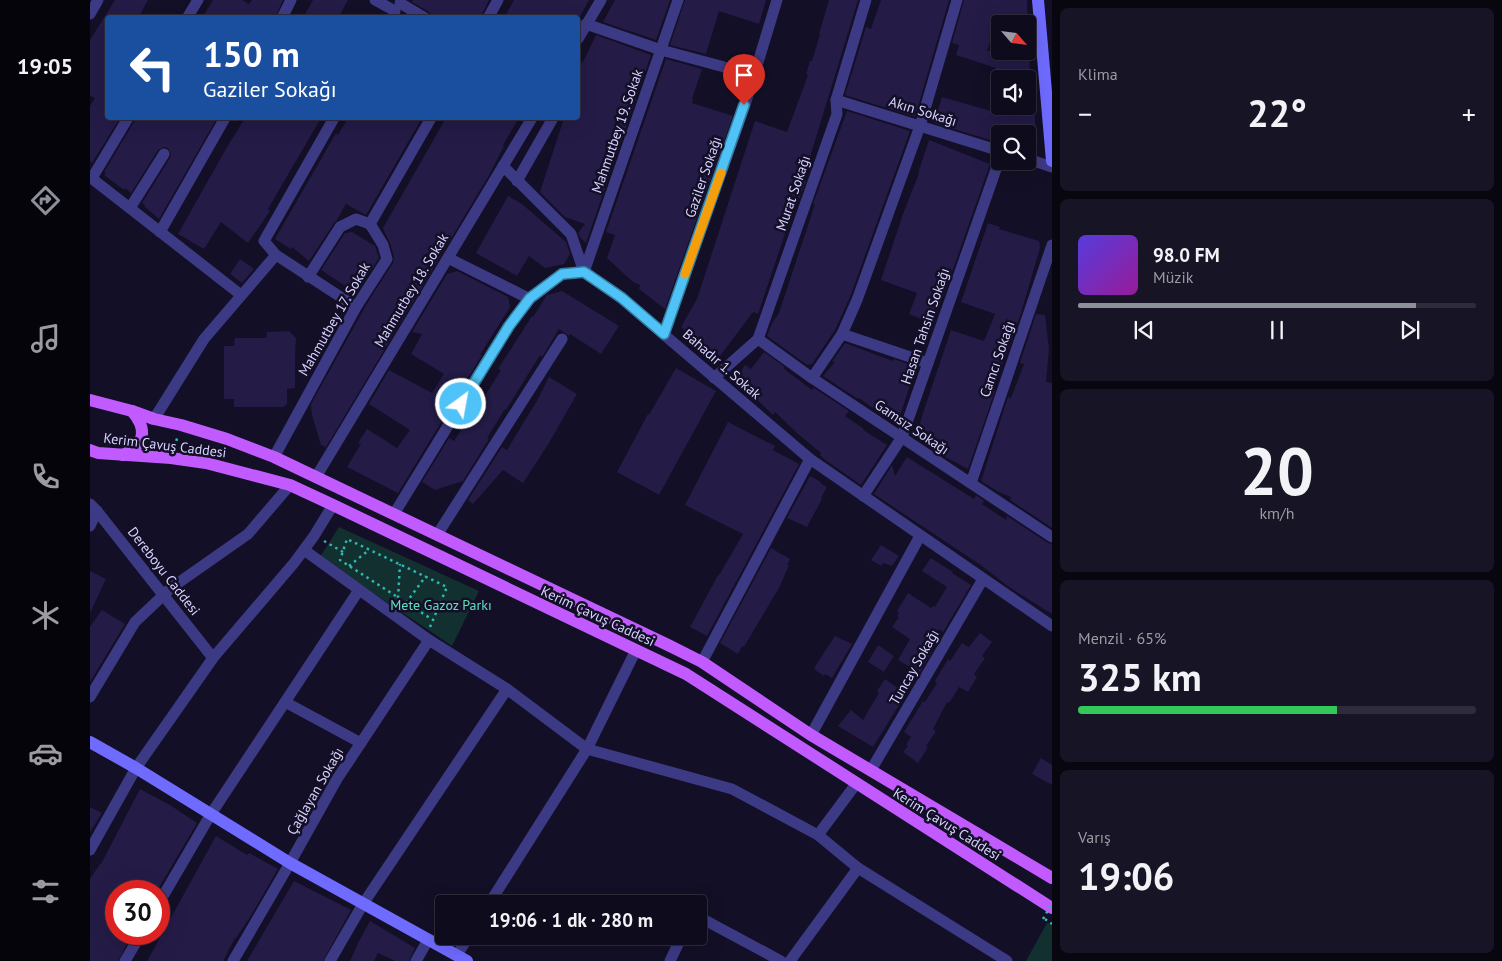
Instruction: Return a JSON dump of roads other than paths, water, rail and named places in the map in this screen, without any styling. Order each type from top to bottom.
[{"type":"main road","points":[[90,400],[132,411],[139,418],[142,425],[141,440],[137,446],[123,455]]},
{"type":"main road","name":"Kerim Çavuş Caddesi","points":[[132,411],[227,439],[274,457],[702,662],[811,735],[1052,878]]},
{"type":"main road","name":"Kerim Çavuş Caddesi","points":[[93,454],[170,458],[206,463],[290,485],[333,505],[686,674],[1052,908]]},
{"type":"street","points":[[90,14],[98,0]]},
{"type":"street","points":[[189,15],[198,0]]},
{"type":"street","points":[[284,15],[291,0]]},
{"type":"street","points":[[374,0],[417,15]]},
{"type":"street","points":[[490,15],[498,0]]},
{"type":"street","points":[[580,35],[601,0]]},
{"type":"street","name":"Mahmutbey 19. Sokak","points":[[584,272],[678,0]]},
{"type":"street","name":"Gaziler Sokağı","points":[[664,334],[754,75],[777,0]]},
{"type":"street","name":"Murat Sokağı","points":[[714,378],[758,338],[836,114],[836,100],[866,0]]},
{"type":"street","points":[[812,378],[842,334],[857,300],[920,126],[958,0]]},
{"type":"street","points":[[1038,0],[1052,161]]},
{"type":"street","points":[[586,24],[660,50],[754,75]]},
{"type":"street","name":"Akın Sokağı","points":[[836,100],[991,148]]},
{"type":"street","points":[[127,120],[91,178],[241,295]]},
{"type":"street","points":[[160,232],[224,120]]},
{"type":"street","points":[[333,120],[264,241],[276,255],[356,306]]},
{"type":"street","points":[[308,277],[340,227],[356,219],[370,224],[430,120]]},
{"type":"street","name":"Mahmutbey 18. Sokak","points":[[316,477],[531,120]]},
{"type":"street","points":[[517,180],[552,120]]},
{"type":"street","points":[[130,208],[164,154]]},
{"type":"street","points":[[1036,162],[1052,167]]},
{"type":"street","points":[[394,514],[509,326],[530,298],[562,274],[584,272],[571,234],[503,166]]},
{"type":"street","name":"Hasan Tahsin Sokağı","points":[[863,496],[902,437],[996,170]]},
{"type":"street","name":"Mahmutbey 17. Sokak","points":[[274,457],[356,306],[387,258],[383,245],[370,224]]},
{"type":"street","name":"Camcı Sokağı","points":[[971,483],[1052,245]]},
{"type":"street","points":[[154,419],[204,339],[276,255]]},
{"type":"street","points":[[448,258],[530,298]]},
{"type":"street","name":"Bahadır 1. Sokak","points":[[584,272],[622,298],[810,459],[1052,626]]},
{"type":"street","points":[[842,334],[928,363]]},
{"type":"street","name":"Gamsız Sokağı","points":[[758,338],[812,378],[1052,537]]},
{"type":"street","points":[[437,535],[562,339]]},
{"type":"street","points":[[702,662],[810,459]]},
{"type":"street","points":[[90,697],[135,622],[171,588],[248,534],[290,485]]},
{"type":"street","points":[[90,850],[136,768],[212,658],[294,563],[314,536],[333,505]]},
{"type":"street","points":[[90,526],[94,507]]},
{"type":"street","name":"Dereboyu Caddesi","points":[[94,507],[212,658]]},
{"type":"street","points":[[811,735],[920,536]]},
{"type":"street","points":[[304,550],[427,639],[507,689],[587,749],[732,789],[818,836],[858,868],[1007,961]]},
{"type":"street","name":"Tuncay Sokağı","points":[[871,770],[983,579]]},
{"type":"street","points":[[170,884],[211,814],[359,590]]},
{"type":"street","name":"Çağlayan Sokağı","points":[[233,961],[337,778],[427,639]]},
{"type":"street","points":[[495,895],[587,749],[636,650]]},
{"type":"street","points":[[330,961],[363,904],[507,689]]},
{"type":"street","points":[[285,702],[361,743]]},
{"type":"street","points":[[90,742],[136,768],[290,863],[428,940],[462,958],[466,945]]},
{"type":"street","points":[[818,836],[856,784]]},
{"type":"street","points":[[790,961],[858,868]]},
{"type":"street","points":[[707,921],[781,961]]},
{"type":"street","points":[[416,961],[428,940]]},
{"type":"street","points":[[125,961],[134,945]]},
{"type":"street","points":[[670,961],[678,945]]},
{"type":"park label","name":"Mete Gazoz Parkı","points":[[441,605]]}]
